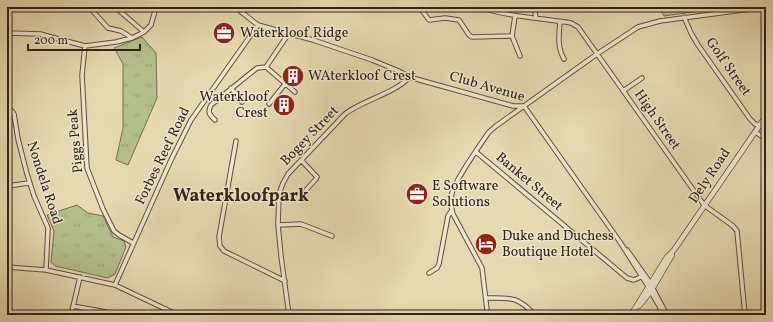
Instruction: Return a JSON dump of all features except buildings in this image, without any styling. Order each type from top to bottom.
[{"type":"street","points":[[89,7],[108,28],[121,31],[132,38]]},
{"type":"street","points":[[115,7],[144,32]]},
{"type":"street","points":[[7,34],[40,34],[85,46],[116,42],[132,38],[144,32],[150,25],[156,7]]},
{"type":"street","name":"Club Avenue","points":[[235,7],[258,25],[313,40],[372,60],[402,72],[409,77],[513,106],[524,106],[620,242],[636,261],[667,315]]},
{"type":"street","name":"High Street","points":[[479,7],[515,16],[560,21],[576,25],[704,205],[733,226],[737,231],[744,315]]},
{"type":"street","points":[[534,7],[536,18]]},
{"type":"street","points":[[486,315],[486,298],[482,268],[456,221],[452,210],[451,199],[453,188],[492,129],[597,54],[638,27],[650,23],[684,17],[766,7]]},
{"type":"street","points":[[421,9],[429,20],[445,18],[459,20],[472,37],[512,36]]},
{"type":"street","points":[[515,16],[512,36],[520,56]]},
{"type":"street","name":"Golf Street","points":[[684,17],[698,45],[750,119],[754,124],[759,125]]},
{"type":"street","points":[[560,21],[559,43],[560,52],[564,60]]},
{"type":"street","name":"Forbes Reef Road","points":[[115,285],[181,137],[191,120],[258,25]]},
{"type":"street","points":[[266,68],[289,33]]},
{"type":"street","name":"Piggs Peak","points":[[85,46],[82,75],[88,172],[114,231],[121,237],[133,243]]},
{"type":"street","points":[[215,120],[209,114],[211,105],[257,68],[266,68],[295,92]]},
{"type":"street","name":"Bogey Street","points":[[289,315],[278,225],[280,188],[288,174],[348,112],[399,86],[409,77]]},
{"type":"street","points":[[623,91],[642,78]]},
{"type":"street","points":[[269,104],[285,84]]},
{"type":"street","points":[[231,88],[242,102]]},
{"type":"street","points":[[511,116],[513,106]]},
{"type":"street","name":"Nondela Road","points":[[7,108],[12,110],[14,114],[23,160],[30,183],[48,228],[46,270]]},
{"type":"street","name":"Dely Road","points":[[631,315],[651,287],[664,262],[674,250],[766,116]]},
{"type":"street","points":[[755,132],[766,139]]},
{"type":"street","points":[[236,141],[219,237],[220,246],[224,251],[284,281]]},
{"type":"street","name":"Banket Street","points":[[476,152],[627,278],[634,280],[644,276]]},
{"type":"street","points":[[301,160],[317,177],[306,190]]},
{"type":"street","points":[[7,186],[30,183]]},
{"type":"street","points":[[429,273],[439,264],[448,216],[452,210]]},
{"type":"street","points":[[278,225],[301,224],[332,236]]},
{"type":"street","points":[[7,267],[46,270],[115,285],[178,315]]},
{"type":"street","points":[[71,315],[80,277]]},
{"type":"street","name":"Club Avenue","points":[[651,287],[664,315]]},
{"type":"street","points":[[486,298],[519,300],[535,315]]},
{"type":"street","points":[[73,306],[115,315]]},
{"type":"street","points":[[163,315],[166,309]]},
{"type":"green space","points":[[659,7],[728,7],[664,16]]},
{"type":"green space","points":[[142,37],[156,53],[157,98],[128,165],[116,160],[123,128],[123,64],[114,48]]},
{"type":"green space","points":[[77,205],[88,213],[103,216],[113,237],[124,241],[126,247],[115,274],[108,278],[55,266],[51,262],[54,231],[47,215]]},
{"type":"place","name":"Waterkloof Ridge","points":[[224,33]]},
{"type":"place","name":"WAterkloof Crest","points":[[293,76]]},
{"type":"place","name":"Waterkloof Crest","points":[[284,105]]},
{"type":"place","name":"E Software Solutions","points":[[417,194]]},
{"type":"place","name":"Duke and Duchess Boutique Hotel","points":[[486,244]]},
{"type":"district","name":"Waterkloofpark","points":[[241,196]]}]
